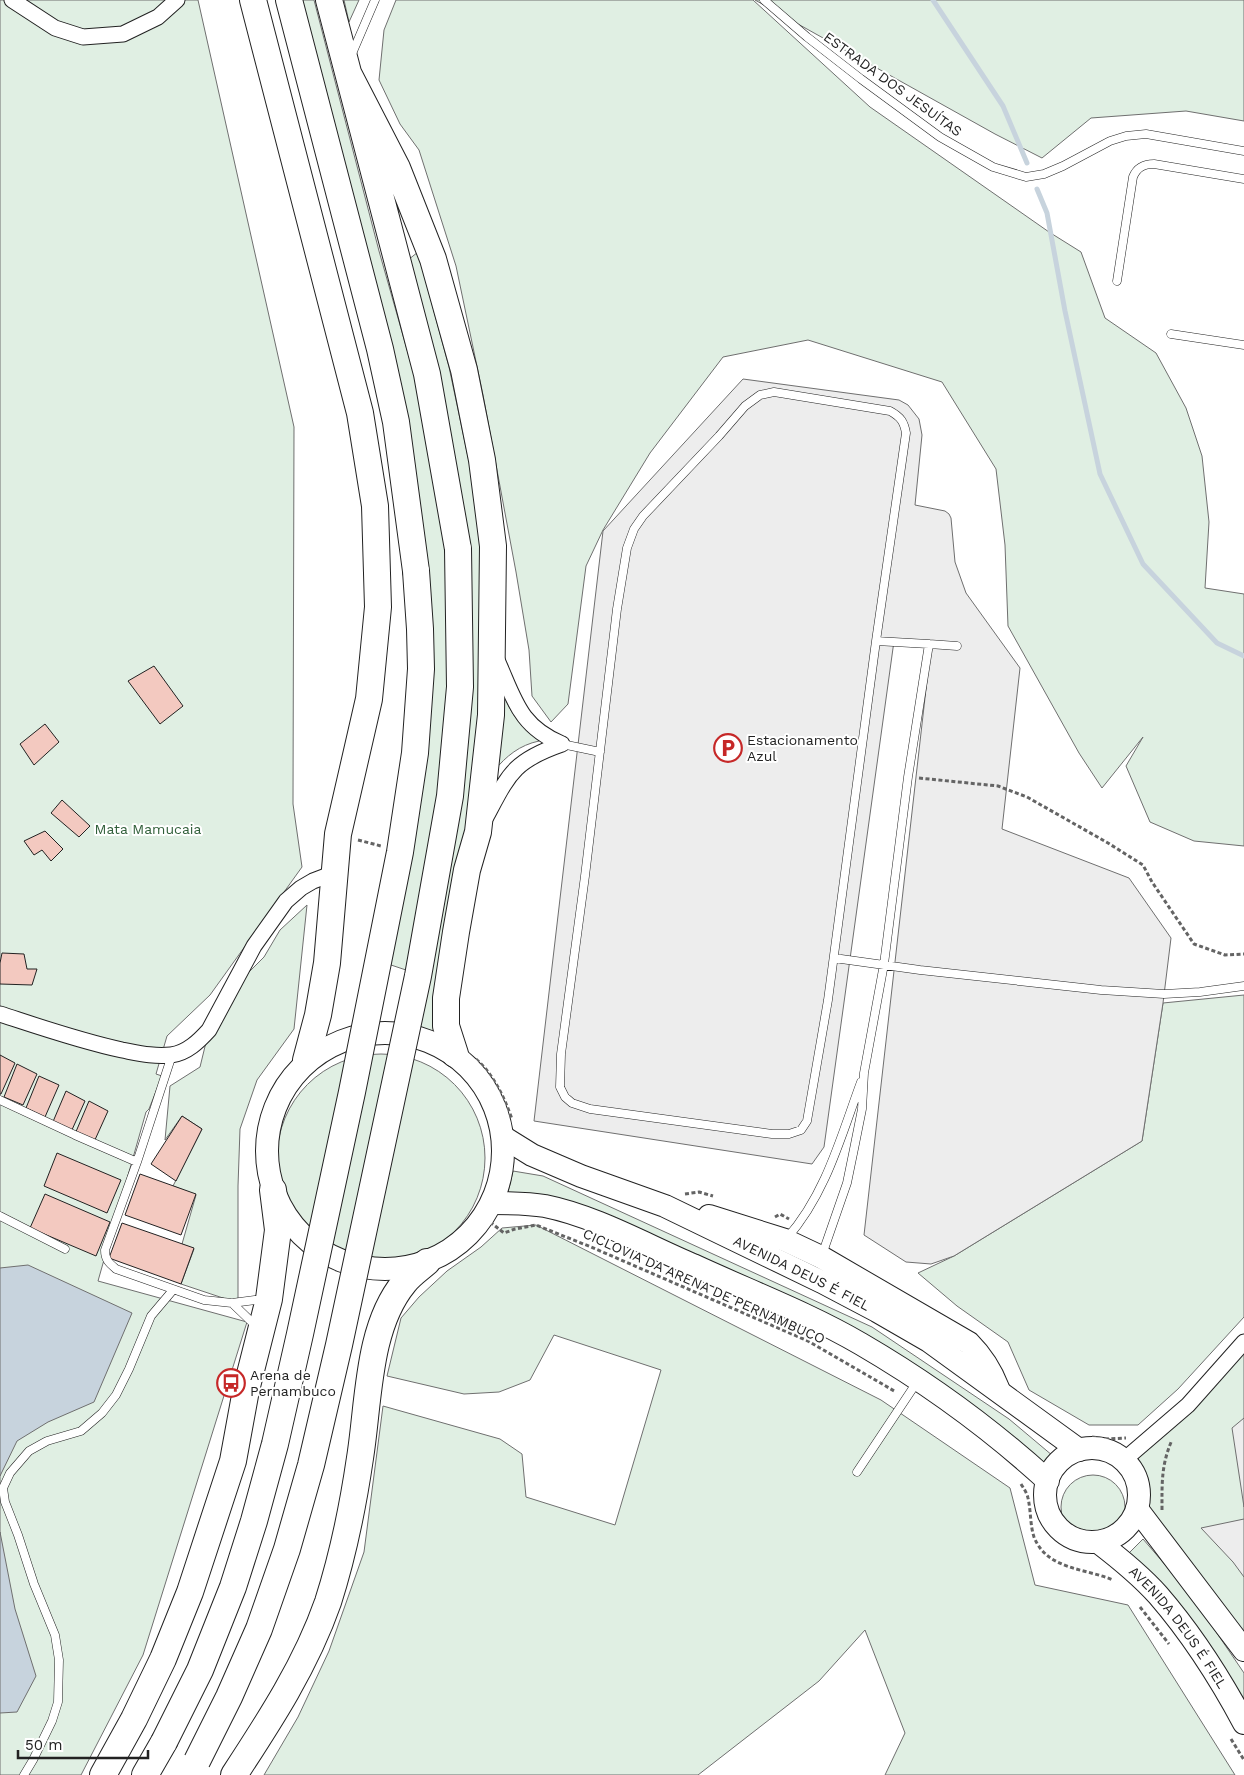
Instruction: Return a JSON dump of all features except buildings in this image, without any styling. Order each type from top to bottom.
[{"type":"highway","points":[[253,0],[360,413],[375,506],[378,607],[369,699],[338,834],[327,963],[318,1015],[306,1060]]},
{"type":"highway","points":[[145,1775],[164,1742],[200,1670],[233,1587],[254,1521],[272,1454],[300,1334],[354,1082],[402,843],[415,753],[420,669],[420,629],[416,571],[394,413],[380,349],[289,0]]},
{"type":"highway","points":[[193,1768],[229,1697],[259,1629],[287,1548],[311,1465],[339,1345],[418,976],[450,796],[460,687],[458,549],[427,374],[329,0]]},
{"type":"highway","points":[[348,71],[396,168],[433,258],[464,370],[482,460],[493,546],[491,715],[478,832],[467,870],[446,998],[446,1026],[464,1055]]},
{"type":"highway","points":[[103,1775],[163,1660],[190,1592],[233,1461],[246,1390],[269,1299],[278,1230],[273,1190]]},
{"type":"highway","points":[[234,1775],[264,1729],[302,1664],[327,1603],[346,1538],[379,1333],[390,1307],[404,1283],[426,1262]]},
{"type":"main road","points":[[380,1031],[419,1036],[464,1055],[508,1130],[500,1182],[488,1210],[465,1239],[447,1252],[426,1262],[374,1271],[353,1265],[319,1249],[283,1213],[273,1190],[267,1155],[270,1120],[284,1087],[306,1060],[341,1039],[380,1031]]},
{"type":"main road","name":"AVENIDA DEUS É FIEL","points":[[508,1130],[532,1155],[581,1176],[673,1200],[877,1311],[929,1341],[1000,1391],[1081,1443]]},
{"type":"main road","points":[[673,1200],[704,1214],[792,1232],[822,1257],[969,1344],[992,1371],[1000,1391]]},
{"type":"main road","points":[[488,1210],[545,1206],[590,1220],[794,1311],[860,1344],[913,1389],[1000,1439],[1048,1480]]},
{"type":"main road","points":[[1081,1443],[1093,1448],[1110,1451],[1124,1460],[1133,1471],[1139,1495],[1132,1521],[1122,1531],[1111,1538],[1098,1542],[1082,1541],[1068,1535],[1056,1525],[1048,1511],[1046,1496],[1048,1480],[1054,1467],[1065,1456],[1081,1443]]},
{"type":"main road","points":[[1137,1508],[1244,1650]]},
{"type":"main road","name":"AVENIDA DEUS É FIEL","points":[[1098,1542],[1125,1563],[1158,1595],[1190,1636],[1237,1729]]},
{"type":"street","points":[[12,0],[55,28],[83,37],[123,34],[158,18],[177,0]]},
{"type":"street","points":[[493,650],[510,692],[524,716],[538,732],[562,744]]},
{"type":"street","points":[[478,832],[500,789],[520,764],[540,752],[562,744]]},
{"type":"street","points":[[0,1014],[98,1045],[148,1055],[172,1055],[186,1050],[200,1040],[209,1030],[254,946],[286,901],[301,888],[334,873]]},
{"type":"street","points":[[1124,1460],[1188,1406],[1244,1342]]},
{"type":"lane","points":[[348,71],[375,0]]},
{"type":"lane","name":"ESTRADA DOS JESUÍTAS","points":[[764,0],[807,37],[940,137],[993,168],[1026,177],[1044,174],[1110,141],[1126,136],[1146,134],[1244,151]]},
{"type":"lane","points":[[1117,281],[1133,177],[1135,171],[1140,166],[1154,164],[1244,178]]},
{"type":"lane","points":[[1171,334],[1244,345]]},
{"type":"lane","points":[[774,392],[890,411],[898,415],[904,422],[906,433],[904,449],[876,641],[834,958],[814,1090],[807,1120],[801,1130],[789,1134],[772,1134],[590,1109],[572,1103],[565,1097],[560,1087],[561,1054],[618,600],[627,548],[634,529],[644,516],[719,436],[744,406],[760,396],[774,392]]},
{"type":"lane","points":[[876,641],[957,646]]},
{"type":"lane","points":[[822,1257],[847,1183],[862,1109],[864,1073],[884,964],[908,777],[929,644]]},
{"type":"lane","points":[[562,744],[600,752]]},
{"type":"lane","points":[[834,958],[1101,990],[1164,994],[1200,992],[1244,986]]},
{"type":"lane","points":[[172,1055],[137,1162],[105,1250],[105,1256],[108,1263],[116,1269],[204,1300],[232,1303],[269,1299]]},
{"type":"lane","points":[[792,1232],[816,1198],[829,1170],[864,1073]]},
{"type":"lane","points":[[0,1100],[137,1162]]},
{"type":"lane","points":[[0,1216],[65,1249]]},
{"type":"lane","points":[[24,1775],[52,1721],[58,1702],[59,1660],[55,1635],[34,1584],[5,1502],[2,1488],[10,1473],[29,1451],[47,1440],[82,1431],[102,1414],[116,1396],[151,1316],[173,1290]]},
{"type":"lane","points":[[232,1303],[261,1330]]},
{"type":"lane","points":[[857,1472],[913,1389]]},
{"type":"path","points":[[908,777],[998,786],[1027,797],[1143,865],[1152,882],[1194,944],[1225,955],[1244,954]]},
{"type":"path","points":[[338,834],[384,847]]},
{"type":"path","points":[[464,1055],[485,1067],[504,1098],[508,1130]]},
{"type":"path","points":[[673,1200],[700,1192],[717,1198]]},
{"type":"path","name":"CICLOVIA DA ARENA DE PERNAMBUCO","points":[[488,1210],[504,1233],[536,1225],[808,1340],[913,1389]]},
{"type":"path","points":[[768,1218],[780,1214],[792,1232]]},
{"type":"path","points":[[1163,1520],[1162,1472],[1164,1459],[1174,1436]]},
{"type":"path","points":[[1081,1443],[1128,1438]]},
{"type":"path","points":[[1019,1479],[1028,1497],[1034,1537],[1048,1558],[1066,1567],[1103,1576],[1115,1581]]},
{"type":"path","points":[[1138,1605],[1173,1649]]},
{"type":"path","points":[[1237,1729],[1244,1760]]},
{"type":"green space","name":"Mata Mamucaia","points":[[0,0],[198,0],[294,427],[293,804],[302,867],[210,995],[167,1036],[156,1074],[162,1076],[149,1109],[146,1112],[98,1281],[247,1322],[143,1655],[81,1775],[0,1775]]},
{"type":"green space","points":[[296,0],[314,0],[379,251],[427,420],[445,524],[448,616],[446,718],[434,824],[406,970],[388,964],[429,628]]},
{"type":"green space","points":[[344,0],[359,0],[349,22]]},
{"type":"green space","points":[[396,0],[753,0],[870,107],[1049,232],[1081,252],[1105,318],[1156,353],[1186,408],[1202,456],[1209,522],[1205,588],[1244,594],[1244,846],[1194,841],[1150,822],[1126,766],[1143,737],[1102,788],[1079,753],[1008,626],[1005,545],[996,469],[942,382],[808,340],[723,357],[650,453],[603,530],[586,566],[568,704],[551,722],[532,696],[529,650],[516,572],[483,395],[456,266],[419,150],[400,124],[379,80],[384,30]]},
{"type":"green space","points":[[755,0],[1244,0],[1244,121],[1186,111],[1091,118],[1042,158],[995,134]]},
{"type":"green space","points":[[418,252],[449,367],[471,471],[484,576],[478,762],[433,1035],[413,1027],[467,625],[403,264]]},
{"type":"green space","points":[[501,686],[515,717],[539,741],[526,745],[514,752],[494,771]]},
{"type":"green space","points":[[307,905],[294,1029],[257,1080],[240,1129],[238,1303],[181,1284],[194,1249],[182,1244],[196,1195],[173,1186],[202,1129],[182,1116],[165,1140],[170,1086],[200,1067],[209,1030],[230,991],[264,957],[280,930]]},
{"type":"green space","points":[[1244,995],[1244,1317],[1178,1389],[1138,1425],[1089,1425],[1029,1390],[1008,1342],[957,1306],[918,1273],[954,1256],[1142,1141],[1163,1003]]},
{"type":"green space","points":[[371,1054],[391,1054],[411,1058],[430,1066],[455,1084],[468,1100],[477,1118],[485,1148],[481,1188],[477,1198],[468,1216],[455,1232],[439,1245],[411,1258],[391,1262],[371,1262],[351,1258],[332,1250],[315,1239],[300,1224],[289,1207],[281,1188],[277,1168],[277,1148],[281,1128],[289,1109],[300,1092],[315,1077],[332,1066],[351,1058]]},
{"type":"green space","points":[[513,1171],[543,1176],[872,1327],[1009,1419],[1059,1461],[1041,1481],[1010,1449],[793,1306],[507,1197]]},
{"type":"green space","points":[[536,1225],[881,1400],[1010,1488],[1035,1585],[1128,1605],[1235,1775],[885,1775],[905,1733],[865,1630],[819,1681],[698,1775],[264,1775],[298,1717],[329,1651],[364,1552],[383,1406],[500,1439],[522,1454],[526,1497],[615,1525],[661,1370],[554,1335],[530,1380],[499,1392],[464,1394],[387,1376],[401,1318],[419,1297],[447,1271],[481,1247],[502,1228]]},
{"type":"green space","points":[[1244,1342],[1244,1650],[1160,1540],[1139,1495],[1133,1471],[1124,1460]]},
{"type":"green space","points":[[1093,1475],[1105,1477],[1116,1484],[1123,1495],[1125,1507],[1123,1519],[1116,1530],[1105,1537],[1093,1539],[1081,1537],[1070,1530],[1063,1519],[1061,1507],[1063,1495],[1070,1484],[1081,1477]]},
{"type":"green space","points":[[1143,1539],[1191,1595],[1244,1673],[1244,1712],[1124,1558]]},
{"type":"shaded area","name":"Estacionamento Azul","points":[[743,379],[899,400],[908,405],[919,419],[922,435],[915,505],[945,511],[949,514],[955,562],[966,593],[1020,668],[1002,829],[1129,878],[1171,938],[1142,1141],[954,1256],[931,1264],[906,1262],[864,1235],[931,645],[894,641],[824,1147],[812,1164],[534,1121],[603,531]]},
{"type":"shaded area","points":[[28,1265],[132,1313],[94,1402],[48,1422],[17,1441],[0,1476],[0,1268]]},
{"type":"shaded area","points":[[1244,1418],[1244,1507],[1232,1428]]},
{"type":"shaded area","points":[[1244,1519],[1244,1577],[1233,1562],[1201,1528]]},
{"type":"shaded area","points":[[0,1532],[15,1609],[36,1676],[17,1712],[0,1713]]},
{"type":"waterway","points":[[933,0],[1003,106],[1027,163]]},
{"type":"waterway","points":[[1037,189],[1047,213],[1065,311],[1100,474],[1143,564],[1217,643],[1244,656]]},
{"type":"place","name":"Estacionamento Azul","points":[[728,748]]},
{"type":"place","name":"Arena de Pernambuco","points":[[231,1383]]}]
